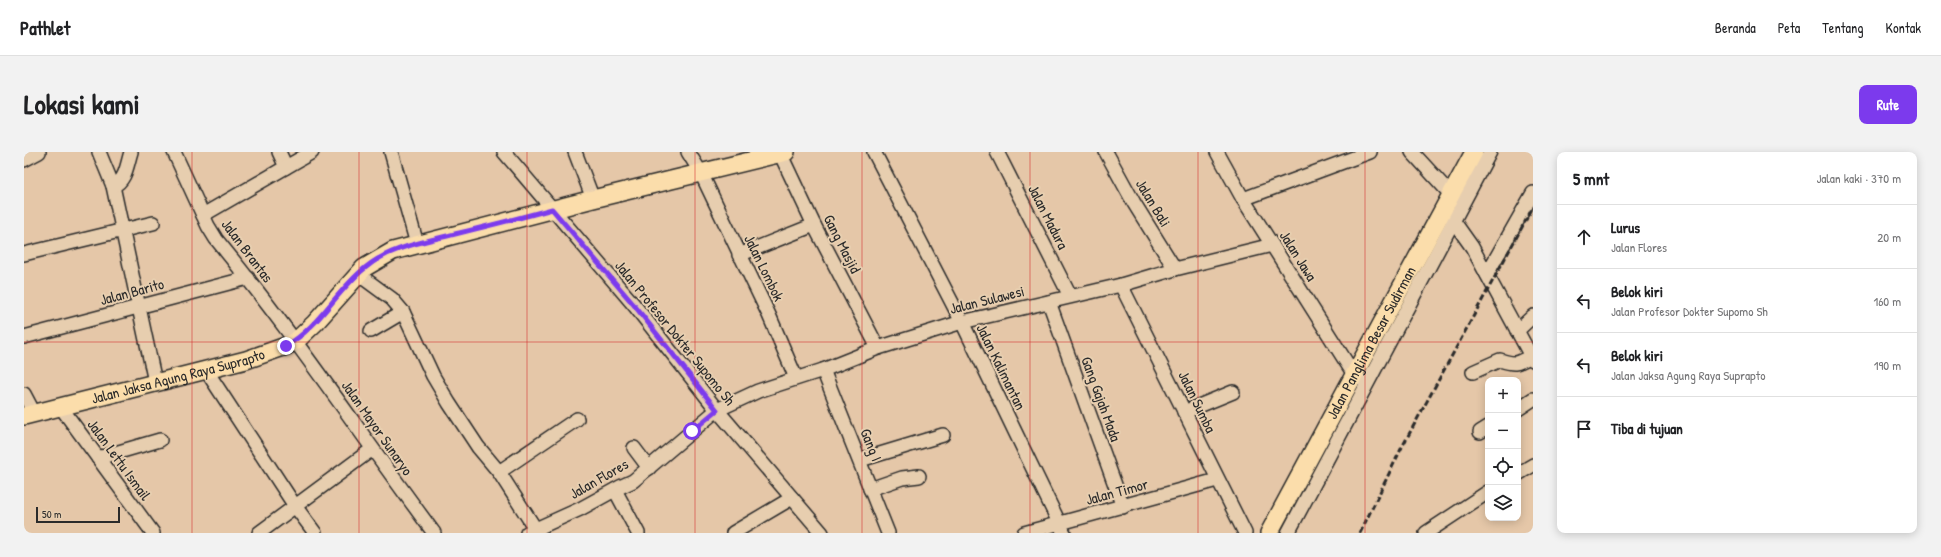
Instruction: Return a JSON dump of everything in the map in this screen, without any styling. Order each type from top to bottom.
[{"type":"main road","name":"Jalan Panglima Besar Sudirman","points":[[1269,533],[1361,380],[1452,203],[1474,152]]},
{"type":"main road","name":"Jalan Jaksa Agung Raya Suprapto","points":[[29,414],[260,356],[286,346],[296,340],[314,323],[358,274],[393,251],[552,209],[783,153]]},
{"type":"street","points":[[24,160],[39,152]]},
{"type":"street","points":[[99,152],[113,186],[155,382]]},
{"type":"street","points":[[113,186],[118,184],[122,179],[131,152]]},
{"type":"street","name":"Jalan Brantas","points":[[174,152],[205,220],[216,239],[296,340]]},
{"type":"street","points":[[279,152],[286,167]]},
{"type":"street","points":[[205,220],[286,167],[312,152]]},
{"type":"street","points":[[391,152],[417,244]]},
{"type":"street","points":[[575,152],[593,199]]},
{"type":"street","name":"Jalan Lombok","points":[[688,152],[701,173],[769,315],[796,378]]},
{"type":"street","name":"Jalan Kalimantan","points":[[874,152],[962,322],[1062,528]]},
{"type":"street","name":"Jalan Madura","points":[[997,152],[1070,296]]},
{"type":"street","name":"Jalan Bali","points":[[1106,152],[1134,203],[1175,269]]},
{"type":"street","name":"Jalan Jawa","points":[[1217,152],[1243,199],[1272,246],[1361,380]]},
{"type":"street","points":[[1243,199],[1370,152]]},
{"type":"street","points":[[1412,152],[1452,203],[1454,221],[1472,247],[1532,358],[1517,364],[1511,364],[1500,360],[1473,372]]},
{"type":"street","points":[[1452,203],[1490,152]]},
{"type":"street","name":"Jalan Profesor Dokter Supomo Sh","points":[[507,153],[552,209],[634,305],[717,410],[822,533]]},
{"type":"street","name":"Gang Masjid","points":[[783,153],[814,225],[878,348]]},
{"type":"street","points":[[1487,274],[1533,193]]},
{"type":"street","points":[[1288,533],[1361,380],[1454,221]]},
{"type":"street","points":[[24,254],[153,223]]},
{"type":"street","points":[[739,255],[814,225]]},
{"type":"street","name":"Jalan Sulawesi","points":[[717,410],[758,391],[823,370],[878,348],[962,322],[1120,285],[1175,269],[1272,246]]},
{"type":"street","points":[[358,274],[392,299],[403,312],[433,376],[449,403],[478,447],[499,472],[534,532]]},
{"type":"street","name":"Jalan Barito","points":[[24,337],[248,278]]},
{"type":"street","name":"Jalan Sumba","points":[[1120,285],[1245,533]]},
{"type":"street","name":"Gang Gajah Mada","points":[[1049,302],[1123,507]]},
{"type":"street","points":[[371,331],[403,312]]},
{"type":"street","points":[[1517,331],[1533,316]]},
{"type":"street","name":"Jalan Mayor Sunaryo","points":[[296,340],[372,450],[434,533]]},
{"type":"street","points":[[206,370],[295,506],[315,533]]},
{"type":"street","name":"Gang I","points":[[823,370],[888,533]]},
{"type":"street","points":[[1184,412],[1233,392]]},
{"type":"street","points":[[24,394],[29,414]]},
{"type":"street","points":[[1521,407],[1533,400]]},
{"type":"street","name":"Jalan Lettu Ismail","points":[[60,406],[153,533]]},
{"type":"street","name":"Jalan Flores","points":[[534,532],[633,481],[717,410]]},
{"type":"street","points":[[499,472],[577,419]]},
{"type":"street","points":[[860,460],[943,435]]},
{"type":"street","points":[[98,458],[160,440]]},
{"type":"street","points":[[634,448],[649,468]]},
{"type":"street","points":[[259,533],[372,450]]},
{"type":"street","points":[[1521,472],[1533,465]]},
{"type":"street","points":[[870,489],[902,478],[919,476]]},
{"type":"street","name":"Jalan Timor","points":[[1024,533],[1062,528],[1123,507],[1217,480]]},
{"type":"street","points":[[615,490],[638,533]]},
{"type":"street","points":[[1426,533],[1485,494]]},
{"type":"street","points":[[733,533],[792,498]]},
{"type":"railway","points":[[1360,533],[1402,447],[1533,207]]},
{"type":"route","points":[[286,346],[296,340],[314,323],[364,268],[393,251],[552,209],[634,305],[717,410],[692,431]]}]
